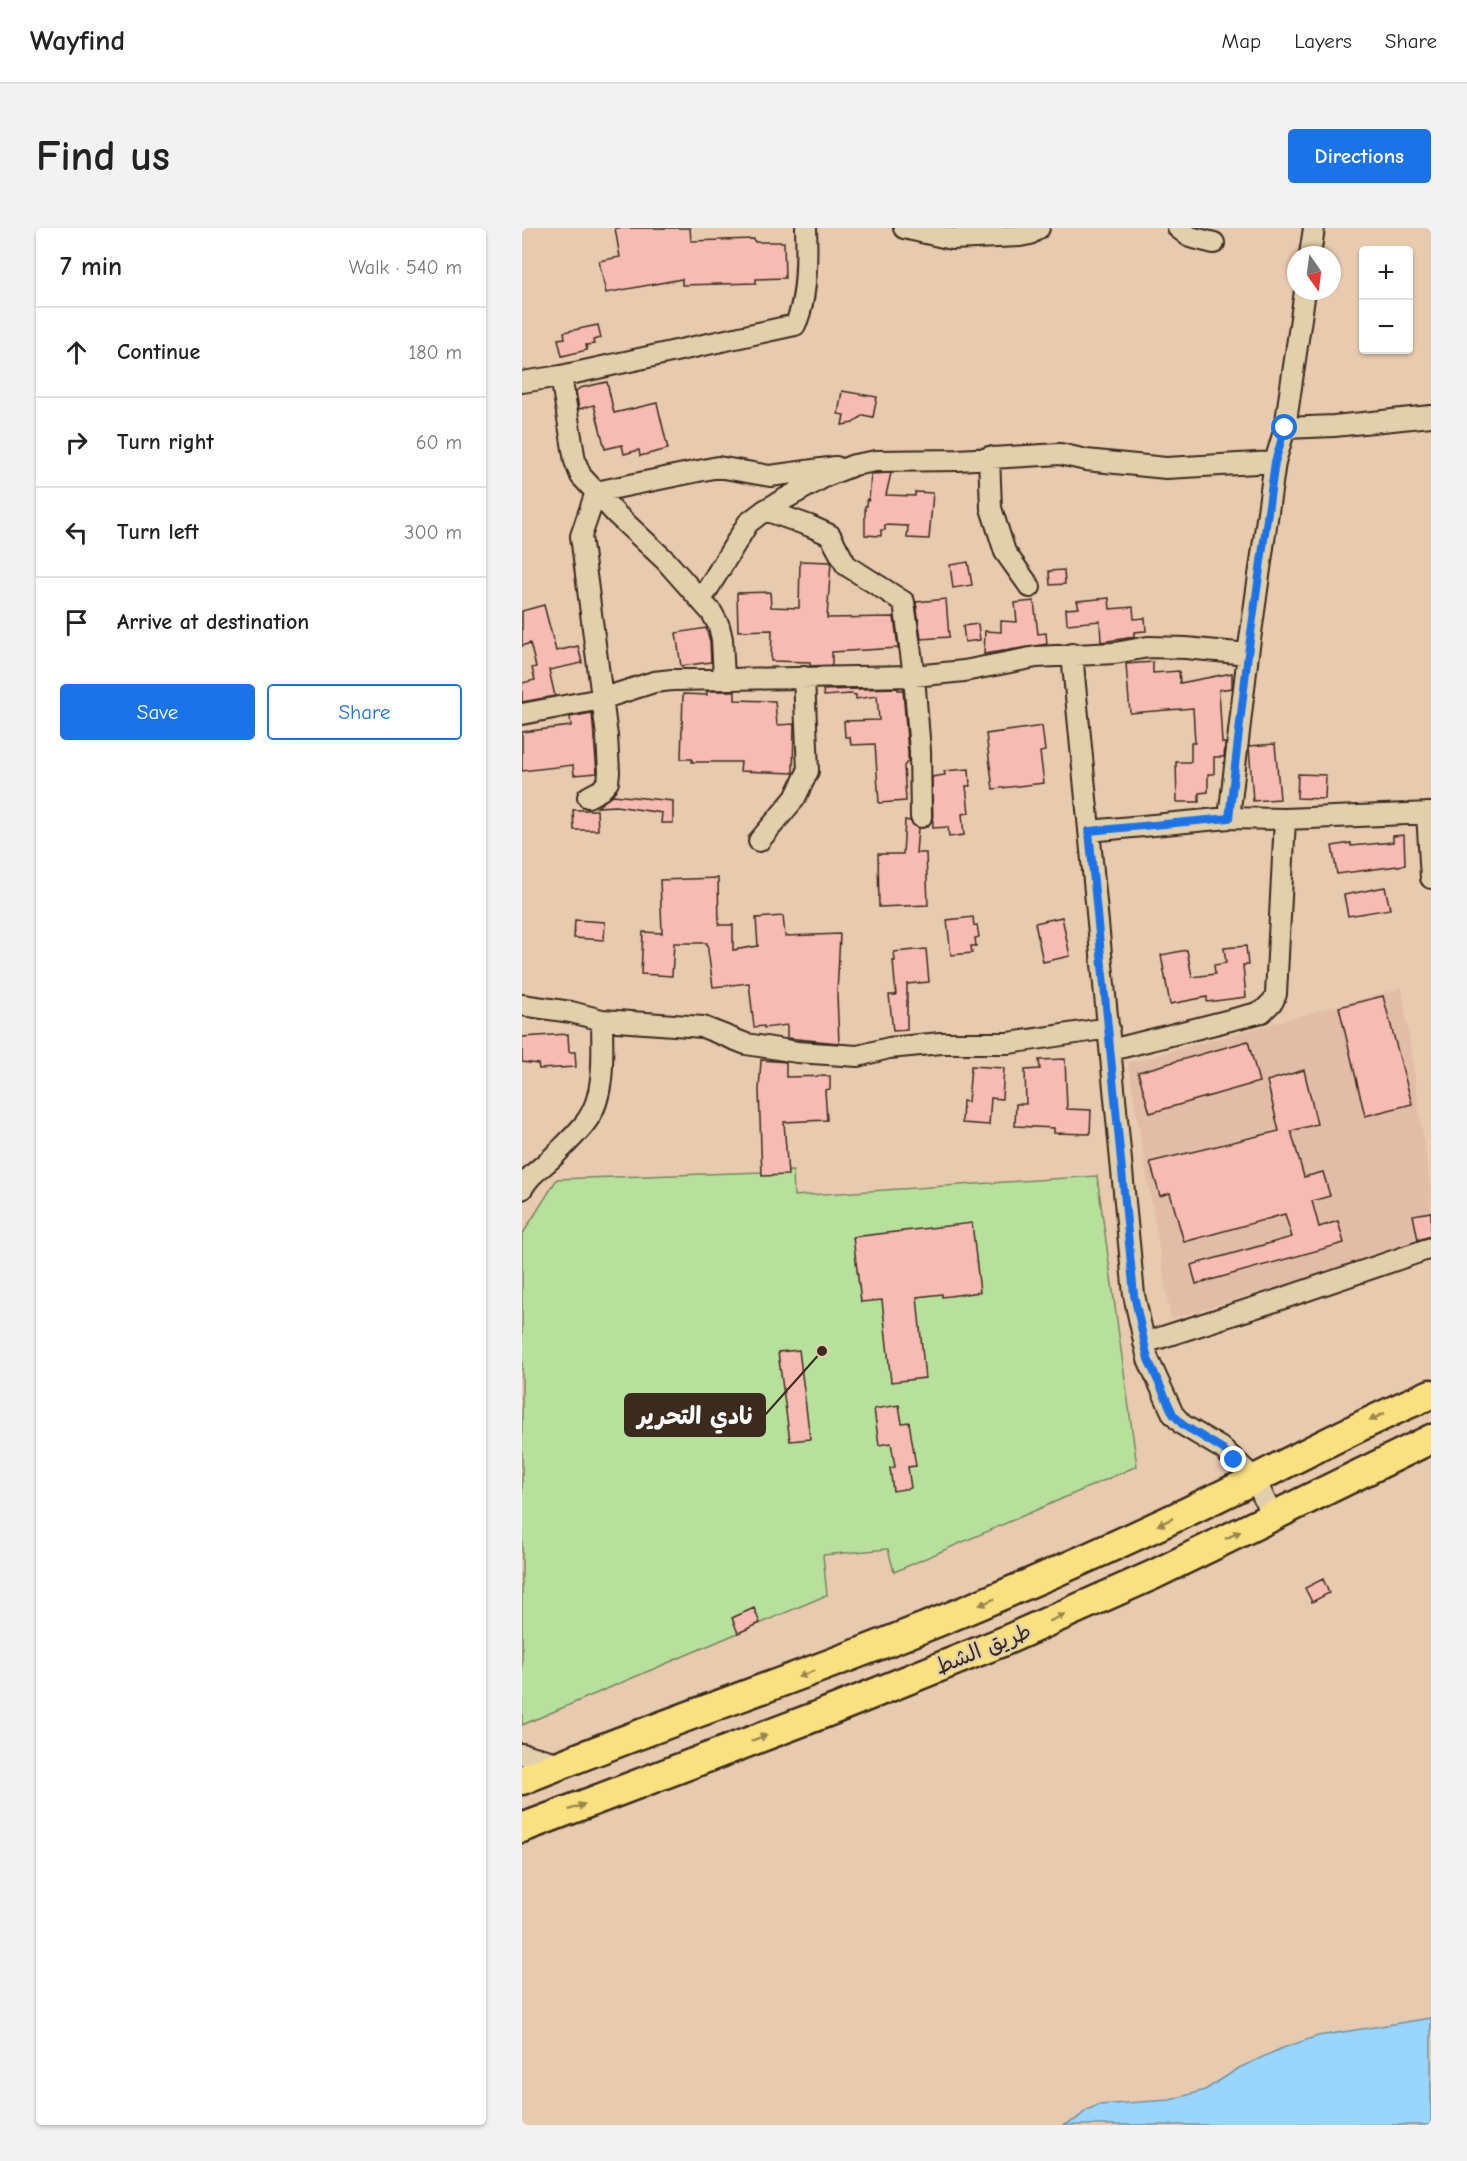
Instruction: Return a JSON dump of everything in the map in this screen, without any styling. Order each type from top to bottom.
[{"type":"highway","name":"طريق الشط","points":[[522,1780],[794,1679],[982,1604],[1119,1543],[1255,1479],[1385,1413],[1431,1394]]},
{"type":"highway","name":"طريق الشط","points":[[522,1827],[825,1713],[1002,1642],[1154,1575],[1431,1439]]},
{"type":"street","points":[[522,382],[561,376],[795,325],[799,316],[804,282],[806,228]]},
{"type":"street","points":[[904,228],[952,239],[1020,236],[1030,234],[1039,228]]},
{"type":"street","points":[[1178,228],[1190,237],[1214,243]]},
{"type":"street","points":[[1312,246],[1314,228]]},
{"type":"street","points":[[1229,818],[1248,654],[1275,462],[1285,428],[1304,300]]},
{"type":"street","points":[[561,376],[574,461],[581,476],[666,561],[712,613],[723,639],[724,679]]},
{"type":"street","points":[[1285,428],[1334,426],[1431,416]]},
{"type":"street","points":[[596,492],[718,467],[770,476],[876,461],[958,460],[1060,454],[1086,460],[1166,468],[1275,462]]},
{"type":"street","points":[[989,457],[992,508],[1005,552],[1030,587]]},
{"type":"street","points":[[701,600],[748,523],[765,510],[826,476],[854,465]]},
{"type":"street","points":[[588,797],[601,790],[608,782],[609,758],[581,536],[596,492]]},
{"type":"street","points":[[765,510],[830,535],[846,565],[904,602],[914,676],[920,751],[921,817]]},
{"type":"street","points":[[522,714],[601,699],[654,682],[672,680],[914,676],[964,671],[1036,657],[1115,653],[1148,647],[1248,654]]},
{"type":"street","points":[[1072,654],[1109,1028],[1121,1176],[1134,1295],[1144,1343],[1148,1359],[1173,1414],[1183,1425],[1223,1449],[1255,1479],[1272,1516]]},
{"type":"street","points":[[759,841],[795,798],[808,771],[804,677]]},
{"type":"street","points":[[1089,831],[1229,818],[1285,819],[1429,813],[1431,878]]},
{"type":"street","points":[[1111,1050],[1262,1012],[1273,1001],[1276,994],[1285,819]]},
{"type":"street","points":[[522,1005],[571,1012],[602,1020],[703,1027],[746,1044],[797,1052],[858,1056],[889,1048],[942,1043],[1009,1043],[1109,1028]]},
{"type":"street","points":[[522,1189],[529,1176],[556,1155],[588,1119],[595,1106],[603,1069],[602,1020]]},
{"type":"street","points":[[1144,1343],[1431,1248]]},
{"type":"street","points":[[522,1754],[562,1764]]},
{"type":"shaded area","points":[[1402,988],[1431,1193],[1431,1241],[1171,1319],[1128,1063]]},
{"type":"green space","points":[[793,1171],[794,1196],[1097,1176],[1137,1466],[894,1572],[888,1549],[823,1555],[827,1595],[522,1725],[522,1235],[557,1179]]},
{"type":"water","points":[[1431,2018],[1431,2125],[1063,2125],[1098,2105],[1170,2100],[1205,2090],[1239,2068],[1280,2049],[1318,2036]]},
{"type":"building","points":[[615,228],[690,228],[691,241],[754,239],[755,242],[784,242],[785,278],[756,279],[756,283],[682,285],[682,279],[606,293],[599,261],[620,257]]},
{"type":"building","points":[[598,325],[601,338],[593,340],[594,344],[586,345],[587,350],[562,356],[558,339],[565,338],[564,332]]},
{"type":"building","points":[[607,382],[614,413],[657,403],[668,449],[640,456],[639,450],[624,454],[622,445],[605,449],[594,405],[579,409],[576,391]]},
{"type":"building","points":[[842,391],[877,397],[873,417],[863,415],[853,423],[842,425],[844,415],[838,414]]},
{"type":"building","points":[[891,473],[886,495],[915,496],[915,492],[933,493],[929,539],[907,538],[908,526],[885,525],[885,530],[881,530],[881,536],[865,535],[865,506],[867,506],[867,499],[869,500],[871,474]]},
{"type":"building","points":[[800,561],[831,562],[827,618],[894,617],[898,648],[832,652],[832,665],[810,666],[810,662],[771,661],[772,630],[738,631],[737,593],[770,592],[771,607],[799,608]]},
{"type":"building","points":[[968,562],[972,585],[953,588],[950,565]]},
{"type":"building","points":[[1064,570],[1065,584],[1050,585],[1049,571]]},
{"type":"building","points":[[1109,598],[1110,609],[1133,607],[1134,619],[1145,618],[1146,631],[1134,632],[1134,637],[1101,642],[1100,621],[1067,624],[1066,609],[1079,608],[1077,601]]},
{"type":"building","points":[[946,599],[949,637],[921,639],[916,602]]},
{"type":"building","points":[[1034,601],[1038,634],[1046,633],[1047,644],[984,654],[985,631],[1001,632],[1001,621],[1017,622],[1015,603]]},
{"type":"building","points":[[544,605],[556,651],[578,646],[582,663],[549,670],[555,696],[522,702],[522,683],[535,680],[532,668],[536,667],[530,643],[522,646],[522,611]]},
{"type":"building","points":[[978,624],[980,640],[965,642],[963,626]]},
{"type":"building","points":[[706,628],[710,641],[711,662],[681,666],[676,633]]},
{"type":"building","points":[[1153,662],[1153,673],[1179,671],[1180,683],[1232,673],[1232,688],[1219,690],[1222,743],[1225,743],[1224,757],[1214,757],[1214,774],[1208,774],[1208,792],[1199,793],[1199,802],[1177,802],[1176,762],[1191,762],[1191,743],[1195,743],[1193,708],[1130,713],[1126,664]]},
{"type":"building","points":[[898,688],[898,690],[903,690],[908,752],[908,761],[904,766],[906,801],[879,803],[875,744],[851,745],[850,737],[845,737],[844,721],[879,720],[877,696],[856,699],[856,695],[850,694],[824,696],[823,690]]},
{"type":"building","points":[[707,691],[735,691],[735,700],[775,701],[777,725],[794,724],[793,773],[740,771],[741,762],[692,762],[692,759],[681,759],[683,694],[707,695]]},
{"type":"building","points":[[592,713],[597,773],[574,775],[573,765],[522,771],[522,732],[571,726],[570,717]]},
{"type":"building","points":[[1042,726],[1045,751],[1040,752],[1044,783],[993,789],[986,734]]},
{"type":"building","points":[[1275,744],[1280,799],[1253,801],[1249,746]]},
{"type":"building","points":[[969,769],[970,786],[966,786],[969,813],[962,814],[964,835],[949,837],[948,827],[933,828],[932,777],[945,775],[944,771]]},
{"type":"building","points":[[1298,774],[1326,775],[1325,799],[1297,798]]},
{"type":"building","points":[[613,795],[673,801],[673,823],[661,823],[662,813],[616,806],[597,807]]},
{"type":"building","points":[[573,810],[597,810],[598,830],[574,830]]},
{"type":"building","points":[[905,820],[918,828],[916,853],[926,853],[928,905],[879,907],[878,854],[903,854]]},
{"type":"building","points":[[1404,835],[1405,865],[1337,874],[1332,846],[1393,842],[1393,836]]},
{"type":"building","points":[[718,878],[719,925],[733,925],[733,950],[758,946],[756,918],[783,916],[785,936],[840,934],[837,995],[839,1043],[787,1038],[787,1025],[754,1027],[749,983],[713,987],[707,943],[674,943],[672,976],[641,974],[643,932],[662,933],[660,880]]},
{"type":"building","points":[[1385,887],[1390,909],[1348,916],[1344,895]]},
{"type":"building","points":[[973,917],[979,937],[975,938],[976,946],[971,946],[972,953],[951,955],[947,920]]},
{"type":"building","points":[[1062,917],[1070,956],[1043,962],[1035,923]]},
{"type":"building","points":[[575,920],[605,922],[604,940],[574,938]]},
{"type":"building","points":[[1246,946],[1248,965],[1243,965],[1246,997],[1207,1002],[1207,997],[1170,1004],[1161,955],[1187,950],[1192,977],[1215,974],[1214,965],[1226,963],[1224,948]]},
{"type":"building","points":[[926,949],[929,982],[907,984],[907,1030],[893,1031],[889,995],[896,995],[894,952]]},
{"type":"building","points":[[1383,996],[1412,1104],[1365,1116],[1339,1007]]},
{"type":"building","points":[[568,1034],[569,1052],[575,1052],[576,1067],[539,1069],[538,1064],[522,1062],[522,1037]]},
{"type":"building","points":[[1248,1041],[1259,1082],[1150,1113],[1138,1072]]},
{"type":"building","points":[[1065,1059],[1067,1109],[1091,1110],[1090,1134],[1054,1133],[1054,1128],[1015,1126],[1016,1104],[1026,1104],[1025,1070],[1040,1069],[1039,1060]]},
{"type":"building","points":[[761,1060],[786,1062],[786,1077],[830,1076],[830,1089],[825,1090],[827,1120],[784,1122],[788,1175],[762,1176],[759,1090]]},
{"type":"building","points":[[971,1066],[1004,1068],[1002,1099],[991,1098],[989,1125],[962,1123],[963,1101],[968,1102]]},
{"type":"building","points":[[1304,1070],[1317,1124],[1291,1131],[1304,1177],[1323,1172],[1330,1196],[1312,1201],[1319,1227],[1338,1221],[1344,1243],[1196,1284],[1191,1265],[1292,1237],[1285,1214],[1184,1242],[1170,1193],[1160,1196],[1150,1162],[1279,1131],[1267,1081]]},
{"type":"building","points":[[1431,1212],[1431,1236],[1418,1240],[1413,1215]]},
{"type":"building","points":[[972,1223],[980,1292],[942,1297],[942,1294],[917,1297],[925,1378],[891,1382],[882,1300],[861,1302],[853,1237]]},
{"type":"building","points":[[799,1350],[810,1439],[790,1441],[778,1352]]},
{"type":"building","points":[[899,1405],[902,1423],[909,1422],[916,1466],[908,1467],[911,1488],[893,1491],[890,1468],[895,1467],[891,1443],[879,1445],[874,1409]]},
{"type":"building","points":[[1323,1579],[1329,1593],[1312,1602],[1305,1588]]},
{"type":"building","points":[[754,1608],[760,1623],[738,1633],[732,1618]]},
{"type":"place","name":"نادي التحرير","points":[[822,1351]]},
{"type":"route","points":[[1234,1460],[1223,1449],[1183,1425],[1173,1414],[1148,1359],[1134,1295],[1089,831],[1229,818],[1248,654],[1275,462],[1285,428]]}]
